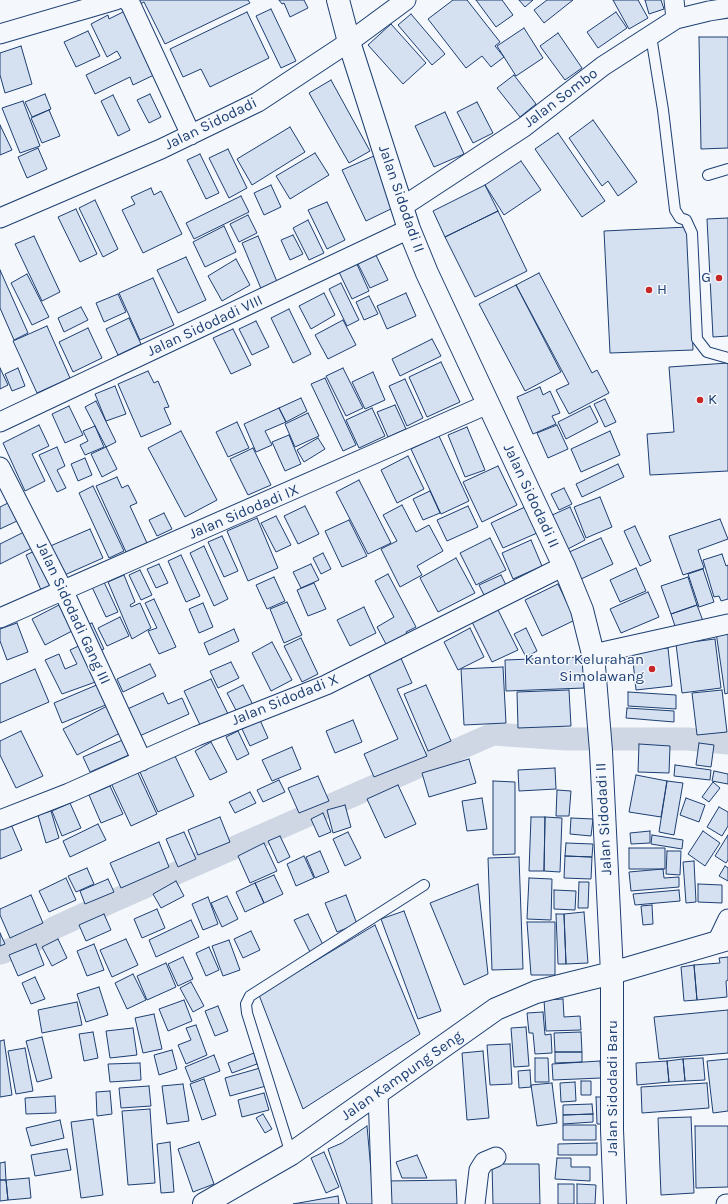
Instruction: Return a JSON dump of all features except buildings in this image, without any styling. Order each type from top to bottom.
[{"type":"street","points":[[0,34],[116,0]]},
{"type":"street","points":[[126,0],[130,3],[191,135]]},
{"type":"street","name":"Jalan Sidodadi II","points":[[338,0],[349,42],[409,229],[427,273],[564,566],[582,610],[593,654],[599,725],[612,973]]},
{"type":"street","name":"Jalan Sidodadi","points":[[0,218],[191,135],[258,102],[349,42],[406,0]]},
{"type":"street","points":[[674,0],[676,19]]},
{"type":"street","name":"Jalan Sombo","points":[[402,207],[524,127],[603,66],[676,19],[728,8]]},
{"type":"street","name":"Jalan Sidodadi VIII","points":[[0,422],[409,229]]},
{"type":"street","name":"Jalan Sidodadi IX","points":[[0,618],[488,404]]},
{"type":"street","name":"Jalan Sidodadi Gang III","points":[[0,467],[63,590],[142,761]]},
{"type":"street","name":"Jalan Sidodadi X","points":[[0,820],[69,793],[197,736],[326,686],[564,566]]},
{"type":"street","points":[[593,654],[728,624]]},
{"type":"street","points":[[723,940],[728,919]]},
{"type":"street","name":"Jalan Kampung Seng","points":[[204,1204],[291,1154],[378,1094],[496,1009],[536,992],[612,973],[723,940]]},
{"type":"street","name":"Jalan Sidodadi Baru","points":[[612,973],[612,1130],[615,1204]]},
{"type":"street","points":[[378,1094],[382,1204]]},
{"type":"street","points":[[475,1204],[478,1170],[484,1162],[496,1157]]},
{"type":"lane","points":[[651,36],[663,110],[675,210],[680,218],[686,220],[692,233],[697,338],[707,352],[728,358]]},
{"type":"lane","points":[[708,175],[728,169]]},
{"type":"lane","points":[[291,1154],[247,1013],[246,1004],[250,996],[424,885]]},
{"type":"waterway","points":[[0,953],[32,942],[54,928],[115,900],[493,734],[566,739],[688,739],[728,743]]},
{"type":"place","name":"G","points":[[719,278]]},
{"type":"place","name":"H","points":[[649,290]]},
{"type":"place","name":"K","points":[[700,400]]},
{"type":"place","name":"Kantor Kelurahan Simolawang","points":[[652,669]]}]
